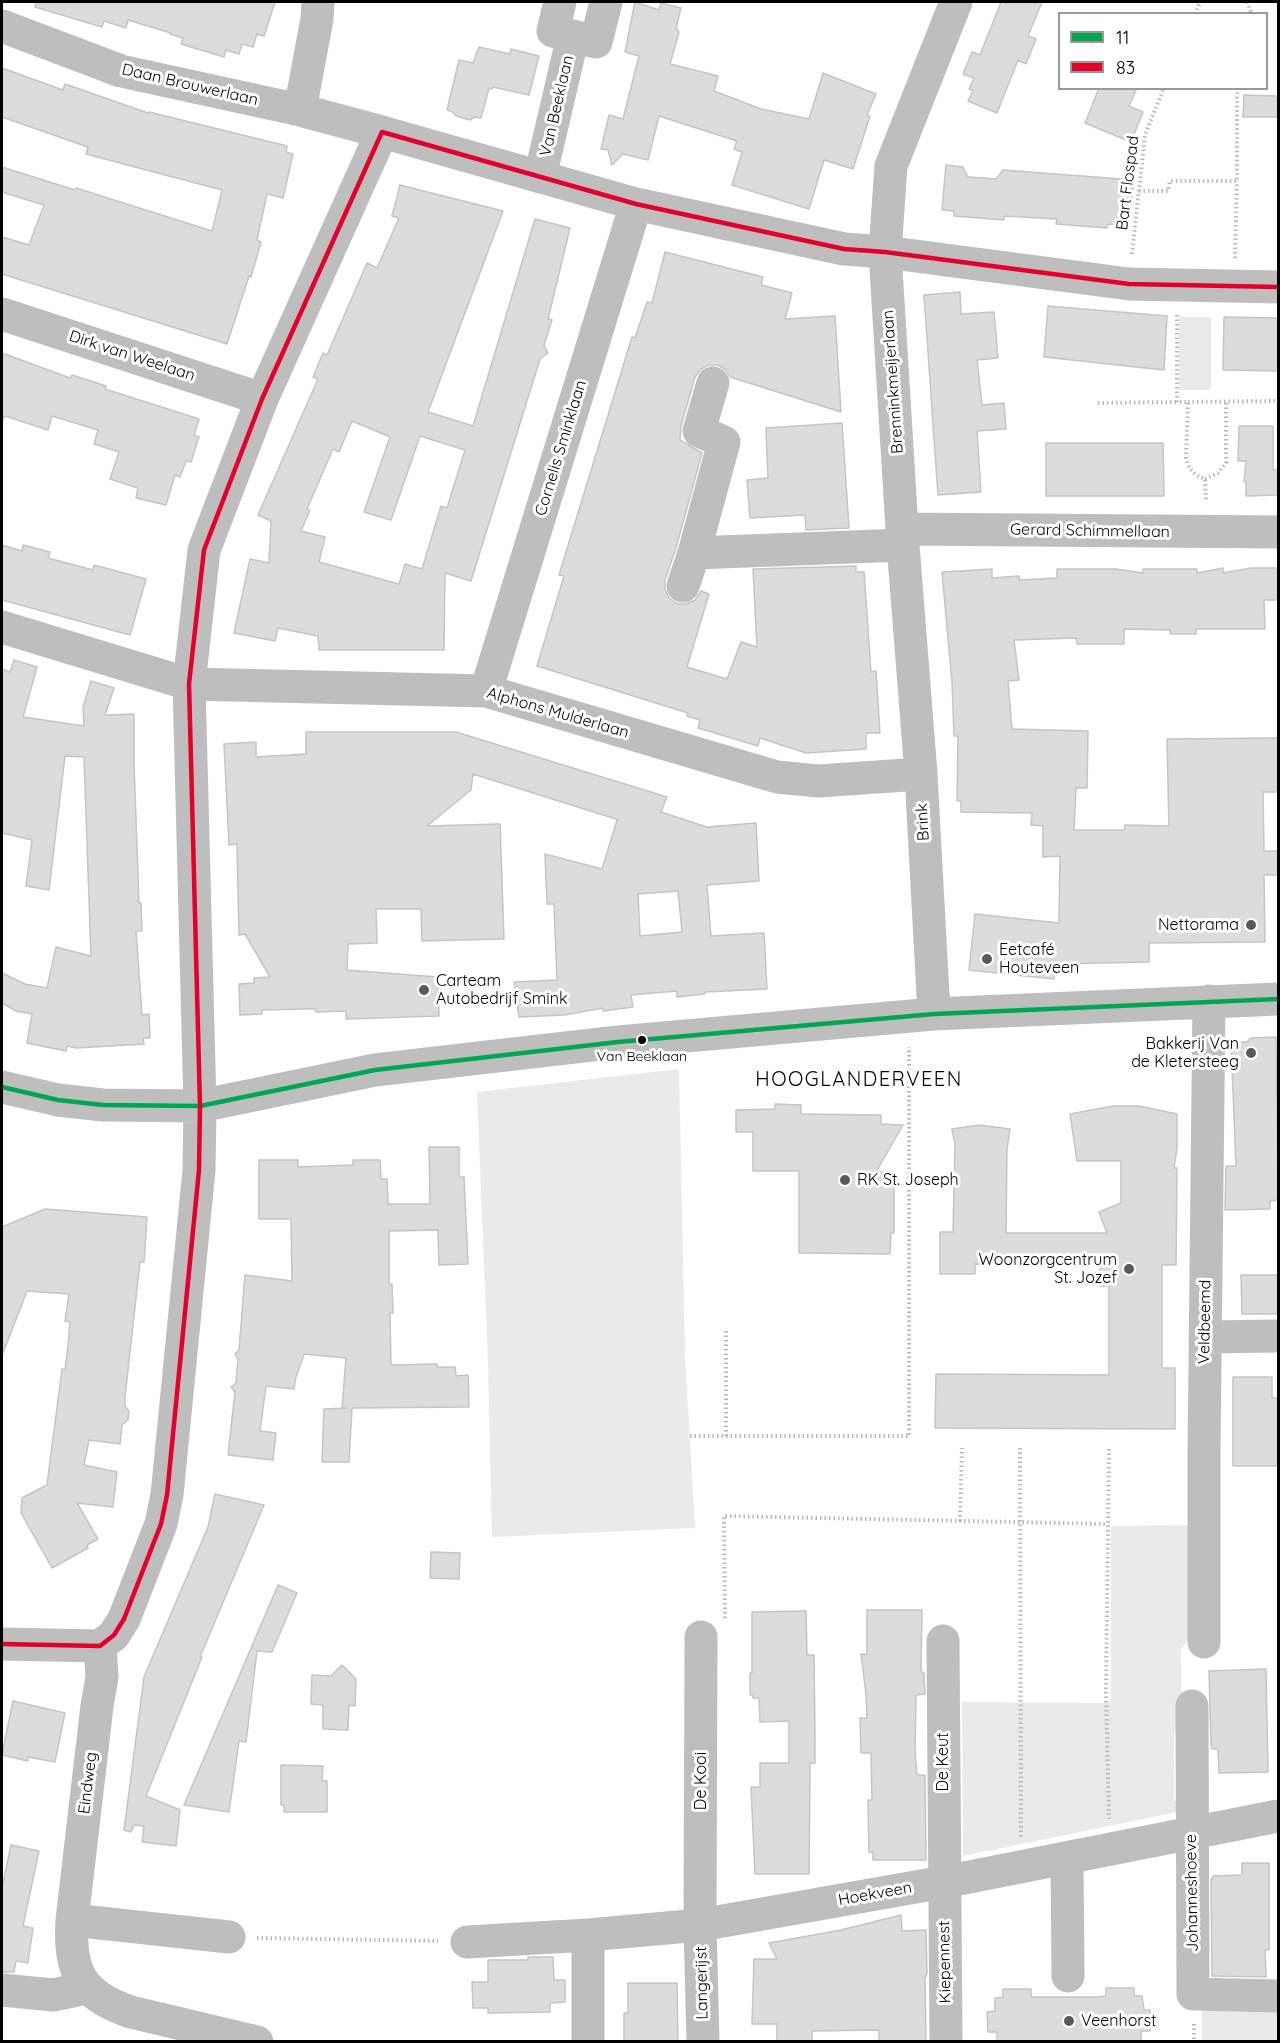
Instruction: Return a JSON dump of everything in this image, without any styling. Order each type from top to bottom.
[{"type":"street","points":[[300,110],[317,19],[318,2]]},
{"type":"street","name":"Van Beeklaan","points":[[561,2],[553,31],[596,42],[606,2]]},
{"type":"street","name":"Brenninkmeijerlaan","points":[[921,774],[902,537],[885,252],[891,166],[956,2]]},
{"type":"street","name":"Daan Brouwerlaan","points":[[2,26],[121,71],[300,110],[382,132]]},
{"type":"street","name":"Van Beeklaan","points":[[540,177],[573,36]]},
{"type":"street","points":[[2,1644],[100,1647],[114,1635],[124,1619],[161,1524],[198,1182],[200,1106],[189,684],[204,550],[262,399],[382,132]]},
{"type":"street","name":"Van Beeklaan","points":[[382,132],[636,204],[844,249],[885,252],[1129,284],[1278,287]]},
{"type":"street","name":"Cornelis Sminklaan","points":[[486,691],[636,204]]},
{"type":"street","name":"Dirk van Weelaan","points":[[2,314],[262,399]]},
{"type":"street","points":[[683,586],[724,442],[699,431],[713,383]]},
{"type":"street","name":"Gerard Schimmellaan","points":[[694,553],[902,537],[1278,532]]},
{"type":"street","name":"Alphons Mulderlaan","points":[[2,627],[189,684],[486,691],[777,777],[818,782],[921,774]]},
{"type":"street","name":"Brink","points":[[921,774],[921,1015]]},
{"type":"street","points":[[2,1088],[58,1100],[103,1105],[200,1106],[375,1070],[618,1042],[921,1015],[1278,999]]},
{"type":"street","name":"Veldbeemd","points":[[1204,1642],[1209,1001]]},
{"type":"street","points":[[1205,1337],[1278,1336]]},
{"type":"street","name":"De Kooi","points":[[700,1638],[700,1925]]},
{"type":"street","name":"De Keut","points":[[943,1641],[944,1882]]},
{"type":"street","name":"Eindweg","points":[[87,1988],[79,1977],[70,1943],[102,1677],[100,1647]]},
{"type":"street","name":"Johanneshoeve","points":[[1192,1706],[1193,1994],[1278,1996]]},
{"type":"street","name":"Hoekveen","points":[[467,1942],[588,1935],[700,1925],[944,1882],[1278,1816]]},
{"type":"street","points":[[1067,1858],[1068,1976]]},
{"type":"street","name":"Kiepennest","points":[[944,1882],[946,2042]]},
{"type":"street","points":[[72,1920],[229,1937]]},
{"type":"street","name":"Langerijst","points":[[700,1925],[703,2042]]},
{"type":"street","points":[[588,1935],[588,2042]]},
{"type":"street","points":[[2,1990],[53,1995],[87,1988],[99,1998],[120,2008],[257,2042]]},
{"type":"path","name":"Bart Flospad","points":[[1129,284],[1144,135],[1163,90]]},
{"type":"path","points":[[1234,285],[1238,90]]},
{"type":"path","points":[[1139,191],[1168,191],[1170,182],[1237,181]]},
{"type":"path","points":[[1177,285],[1177,402]]},
{"type":"path","points":[[1098,403],[1278,401]]},
{"type":"path","points":[[1188,402],[1187,466],[1196,475],[1205,478],[1218,473],[1226,463],[1226,402]]},
{"type":"path","points":[[1205,478],[1207,532]]},
{"type":"path","points":[[690,1436],[909,1436],[908,1129],[921,1015]]},
{"type":"path","points":[[726,1329],[726,1436]]},
{"type":"path","points":[[960,1521],[962,1448]]},
{"type":"path","points":[[1020,1448],[1021,1867]]},
{"type":"path","points":[[1109,1449],[1106,1693],[1110,1849]]},
{"type":"path","points":[[700,1638],[702,1630],[725,1624],[724,1516],[1108,1524]]},
{"type":"path","points":[[229,1937],[467,1942]]},
{"type":"shaded area","points":[[1179,317],[1211,317],[1211,390],[1179,390]]},
{"type":"shaded area","points":[[679,1069],[685,1357],[695,1528],[492,1537],[488,1363],[477,1092]]},
{"type":"shaded area","points":[[1197,1525],[1199,1623],[1181,1650],[1182,1732],[1174,1732],[1174,1801],[1183,1801],[1182,1811],[963,1856],[962,1702],[1111,1703],[1111,1526]]},
{"type":"shaded area","points":[[1202,2008],[1278,2010],[1278,2041],[1202,2041]]},
{"type":"building","points":[[36,2],[275,2],[264,36],[257,34],[253,47],[242,44],[239,54],[226,50],[224,57],[181,44],[183,38],[171,33],[128,20],[126,28],[104,21],[102,27],[35,7]]},
{"type":"building","points":[[635,2],[659,10],[661,3],[681,8],[676,28],[679,32],[670,64],[718,76],[714,91],[761,109],[809,119],[823,73],[876,94],[867,115],[870,116],[853,169],[824,160],[809,209],[732,185],[742,152],[734,149],[737,141],[659,116],[648,160],[623,154],[612,165],[608,150],[601,149],[609,115],[623,119],[639,56],[625,52]]},
{"type":"building","points":[[1001,2],[1042,2],[1028,36],[1036,39],[1026,64],[1018,60],[997,113],[968,101],[973,90],[969,89],[974,78],[963,74],[972,52],[980,55]]},
{"type":"building","points":[[479,47],[510,54],[511,49],[539,56],[529,95],[489,88],[481,118],[475,117],[470,120],[456,116],[447,110],[459,60],[473,63]]},
{"type":"building","points":[[2,68],[63,90],[65,84],[148,113],[287,146],[286,152],[293,154],[283,198],[267,194],[257,240],[261,242],[227,344],[2,274],[2,237],[29,245],[44,205],[2,192],[2,167],[212,231],[222,190],[86,154],[88,147],[2,117]]},
{"type":"building","points":[[1098,90],[1136,90],[1129,106],[1143,112],[1131,142],[1085,123]]},
{"type":"building","points":[[1244,95],[1278,96],[1278,117],[1243,117]]},
{"type":"building","points":[[946,165],[963,167],[968,177],[996,179],[1003,170],[1134,180],[1131,205],[1122,204],[1120,225],[1108,224],[1107,228],[1056,224],[1057,219],[1004,216],[1004,220],[954,216],[954,211],[942,210]]},
{"type":"building","points":[[400,185],[503,211],[428,412],[473,426],[535,219],[570,228],[548,319],[552,320],[544,345],[548,353],[540,359],[471,581],[445,573],[444,650],[319,650],[318,636],[278,628],[275,641],[234,633],[250,559],[269,563],[271,521],[258,515],[318,379],[313,377],[323,353],[327,355],[367,263],[377,268],[399,218],[392,216]],"holes":[[[352,421],[390,437],[364,512],[391,520],[420,436],[465,450],[447,508],[441,506],[422,569],[405,564],[399,584],[319,562],[325,537],[301,531],[310,510],[307,509],[333,449],[339,452]]]},
{"type":"building","points":[[665,252],[763,277],[761,285],[792,293],[785,319],[835,316],[841,412],[730,377],[726,370],[718,365],[708,365],[701,369],[695,377],[681,426],[680,440],[702,453],[665,580],[665,589],[669,598],[678,604],[686,604],[695,600],[701,591],[709,594],[687,667],[727,679],[741,642],[757,647],[753,569],[856,566],[856,572],[864,572],[871,672],[876,671],[880,733],[866,733],[866,749],[806,753],[760,738],[758,746],[698,728],[700,720],[687,716],[688,713],[537,666],[564,576],[559,575],[632,337],[635,338],[647,302],[652,303]]},
{"type":"building","points":[[960,292],[961,314],[994,312],[998,358],[977,360],[982,405],[1004,403],[1006,429],[977,431],[981,492],[938,495],[924,295]]},
{"type":"building","points":[[1048,306],[1167,316],[1164,370],[1044,357]]},
{"type":"building","points":[[1224,317],[1278,318],[1278,371],[1223,370]]},
{"type":"building","points":[[2,353],[70,378],[72,375],[88,380],[106,386],[105,389],[199,419],[194,435],[199,437],[191,462],[186,461],[180,477],[175,475],[166,505],[136,498],[138,488],[110,479],[119,452],[94,444],[98,430],[52,416],[48,430],[5,416],[2,420]]},
{"type":"building","points":[[842,423],[849,528],[806,530],[805,515],[750,518],[747,480],[768,478],[766,428]]},
{"type":"building","points":[[1239,426],[1273,426],[1273,470],[1278,470],[1278,495],[1246,496],[1246,482],[1244,482],[1246,461],[1238,461]]},
{"type":"building","points":[[1046,443],[1163,443],[1164,496],[1046,496]]},
{"type":"building","points":[[2,545],[22,551],[23,545],[50,552],[48,558],[93,570],[94,565],[146,579],[130,635],[2,600]]},
{"type":"building","points":[[1223,568],[1223,573],[1251,568],[1278,568],[1278,600],[1264,600],[1265,629],[1196,629],[1196,634],[1170,634],[1170,630],[1124,629],[1124,644],[1077,644],[1076,638],[1014,640],[1019,680],[1008,681],[1012,729],[1088,731],[1087,788],[1076,788],[1074,830],[1124,830],[1125,825],[1169,826],[1167,739],[1278,738],[1278,792],[1263,792],[1264,851],[1278,851],[1278,875],[1264,875],[1265,942],[1149,943],[1149,962],[1056,964],[1054,979],[969,970],[975,914],[1059,923],[1060,856],[1043,857],[1043,826],[1031,825],[1032,813],[961,812],[961,801],[957,801],[958,736],[954,736],[952,682],[942,572],[992,569],[992,578],[1019,576],[1020,580],[1057,578],[1057,569],[1116,569],[1143,573],[1143,569],[1197,569],[1197,573]]},
{"type":"building","points":[[14,660],[37,667],[23,717],[84,726],[83,707],[91,681],[114,688],[105,715],[134,714],[139,903],[141,903],[142,931],[136,931],[142,1015],[149,1014],[150,1038],[143,1038],[144,1044],[76,1048],[67,1046],[66,1051],[27,1043],[32,1014],[16,1011],[2,1003],[2,973],[25,984],[47,988],[56,947],[91,956],[84,757],[65,756],[49,890],[26,886],[32,840],[2,833],[2,669],[10,672]]},
{"type":"building","points":[[306,732],[456,732],[667,797],[661,812],[707,827],[756,823],[759,881],[707,885],[711,936],[764,933],[767,989],[705,992],[705,994],[677,997],[677,991],[631,995],[633,1007],[603,1011],[603,1008],[565,1015],[519,1017],[514,982],[557,980],[554,904],[547,904],[545,854],[602,869],[617,820],[619,820],[473,774],[471,790],[427,826],[500,824],[504,939],[422,941],[421,909],[376,909],[377,943],[348,944],[347,970],[438,977],[439,1016],[346,1019],[346,1011],[316,1012],[315,1009],[262,1010],[262,1014],[240,1015],[239,984],[254,983],[254,978],[270,977],[245,934],[239,935],[237,844],[229,845],[224,744],[256,742],[256,757],[306,754]],"holes":[[[678,891],[682,932],[640,936],[638,894]]]},
{"type":"building","points":[[1276,1037],[1278,1200],[1270,1201],[1270,1209],[1225,1210],[1226,1166],[1236,1166],[1231,1042]]},
{"type":"building","name":"RK St. Joseph","points":[[775,1104],[801,1105],[801,1114],[881,1115],[881,1124],[903,1125],[876,1172],[894,1172],[894,1233],[891,1233],[890,1254],[799,1253],[799,1171],[753,1171],[753,1132],[736,1132],[736,1110],[775,1109]]},
{"type":"building","name":"Woonzorgcentrum St. Jozef","points":[[1113,1106],[1139,1106],[1177,1114],[1177,1148],[1174,1168],[1177,1168],[1176,1265],[1162,1265],[1162,1368],[1175,1368],[1175,1429],[935,1428],[936,1374],[1109,1375],[1109,1286],[1100,1286],[1100,1265],[975,1264],[975,1274],[940,1274],[940,1232],[953,1232],[955,1144],[952,1129],[979,1125],[1010,1129],[1007,1149],[1006,1233],[1107,1233],[1099,1212],[1121,1203],[1121,1161],[1077,1161],[1070,1114]]},
{"type":"building","points":[[429,1147],[459,1147],[459,1177],[464,1177],[468,1264],[439,1265],[438,1230],[389,1231],[389,1284],[392,1284],[393,1313],[390,1313],[391,1365],[437,1364],[437,1367],[455,1367],[456,1376],[468,1375],[469,1407],[352,1408],[349,1462],[322,1462],[324,1409],[347,1408],[342,1408],[346,1358],[304,1354],[294,1389],[266,1386],[260,1431],[276,1433],[273,1460],[228,1455],[235,1392],[231,1387],[236,1383],[238,1359],[235,1354],[239,1350],[245,1275],[292,1281],[291,1219],[259,1219],[259,1160],[298,1160],[298,1167],[353,1165],[353,1160],[380,1160],[381,1179],[387,1179],[388,1204],[430,1204]]},
{"type":"building","points":[[45,1209],[147,1217],[144,1262],[140,1262],[125,1397],[125,1406],[129,1411],[128,1420],[122,1425],[120,1444],[89,1440],[84,1465],[117,1472],[113,1507],[77,1503],[98,1539],[87,1545],[88,1548],[52,1568],[21,1513],[22,1498],[47,1485],[62,1369],[65,1370],[68,1346],[70,1322],[65,1321],[69,1294],[27,1291],[2,1353],[2,1227]]},
{"type":"building","points":[[1241,1275],[1278,1275],[1278,1314],[1242,1314]]},
{"type":"building","points":[[1233,1377],[1272,1377],[1272,1398],[1278,1398],[1278,1466],[1233,1466]]},
{"type":"building","points":[[215,1494],[264,1505],[200,1657],[202,1657],[146,1796],[180,1810],[176,1846],[142,1842],[144,1826],[134,1825],[131,1832],[124,1830],[144,1677],[208,1527]]},
{"type":"building","points":[[431,1552],[460,1553],[459,1579],[430,1578]]},
{"type":"building","points":[[278,1585],[297,1593],[272,1652],[257,1651],[246,1742],[239,1741],[229,1812],[184,1805]]},
{"type":"building","points":[[867,1610],[922,1610],[921,1669],[924,1673],[925,1694],[916,1695],[915,1752],[917,1775],[925,1775],[926,1860],[873,1860],[873,1852],[869,1852],[868,1800],[872,1800],[871,1753],[861,1753],[860,1718],[867,1718],[861,1654],[867,1654]]},
{"type":"building","points":[[806,1611],[807,1655],[814,1655],[815,1734],[815,1763],[810,1763],[809,1874],[755,1874],[751,1787],[760,1787],[760,1763],[789,1763],[789,1721],[760,1722],[759,1698],[753,1698],[753,1695],[750,1695],[752,1612]]},
{"type":"building","points":[[342,1665],[356,1679],[355,1706],[349,1705],[348,1730],[323,1729],[323,1705],[311,1704],[312,1675],[331,1676]]},
{"type":"building","points":[[1266,1669],[1268,1772],[1219,1773],[1218,1749],[1212,1749],[1211,1745],[1209,1671]]},
{"type":"building","points":[[13,1701],[65,1713],[55,1762],[28,1757],[28,1761],[2,1755]]},
{"type":"building","points":[[281,1765],[323,1766],[322,1781],[327,1781],[327,1812],[284,1812],[284,1805],[281,1805]]},
{"type":"building","points":[[11,1845],[39,1851],[23,1926],[33,1928],[28,1963],[16,1961],[14,1972],[2,1972],[2,1888]]},
{"type":"building","points":[[1242,1863],[1269,1863],[1269,1950],[1265,1950],[1266,1977],[1212,1976],[1211,1880],[1213,1876],[1242,1875]]},
{"type":"building","points":[[901,1915],[902,1931],[926,1930],[926,2042],[879,2042],[879,2030],[812,2031],[812,2041],[777,2041],[777,2024],[752,2024],[754,1959],[777,1959],[769,1943],[841,1930]]},
{"type":"building","points":[[528,1957],[553,1957],[554,1980],[565,1980],[565,2002],[550,2003],[550,2012],[488,2013],[488,2008],[473,2008],[472,1982],[488,1982],[488,1960],[528,1960]]},
{"type":"building","points":[[628,1983],[677,1983],[678,2042],[624,2042],[624,2013],[628,2013]]},
{"type":"building","name":"Veenhorst","points":[[1106,1988],[1134,1988],[1134,1996],[1142,1996],[1144,2010],[1150,2010],[1150,2031],[1141,2031],[1141,2042],[997,2042],[997,2032],[988,2032],[987,2012],[995,2011],[995,1998],[1003,1997],[1003,1989],[1031,1989],[1031,1997],[1096,1997],[1106,1996]]},
{"type":"transit line","name":"83","points":[[2,1644],[100,1646],[114,1635],[124,1619],[161,1524],[167,1495],[199,1170],[200,1106],[189,684],[204,550],[262,399],[382,132],[636,204],[844,249],[885,252],[1129,284],[1278,287]]},
{"type":"transit line","name":"11","points":[[2,1087],[58,1100],[103,1105],[200,1106],[375,1070],[618,1042],[934,1014],[1278,999]]},
{"type":"place","name":"Nettorama","points":[[1251,925]]},
{"type":"place","name":"Eetcafé Houteveen","points":[[987,959]]},
{"type":"place","name":"Carteam Autobedrijf Smink","points":[[424,990]]},
{"type":"place","name":"Van Beeklaan","points":[[642,1040]]},
{"type":"place","name":"Bakkerij Van de Kletersteeg","points":[[1251,1053]]},
{"type":"place","name":"RK St. Joseph","points":[[845,1180]]},
{"type":"place","name":"Woonzorgcentrum St. Jozef","points":[[1129,1269]]},
{"type":"place","name":"Veenhorst","points":[[1069,2021]]},
{"type":"district","name":"HOOGLANDERVEEN","points":[[859,1080]]}]
